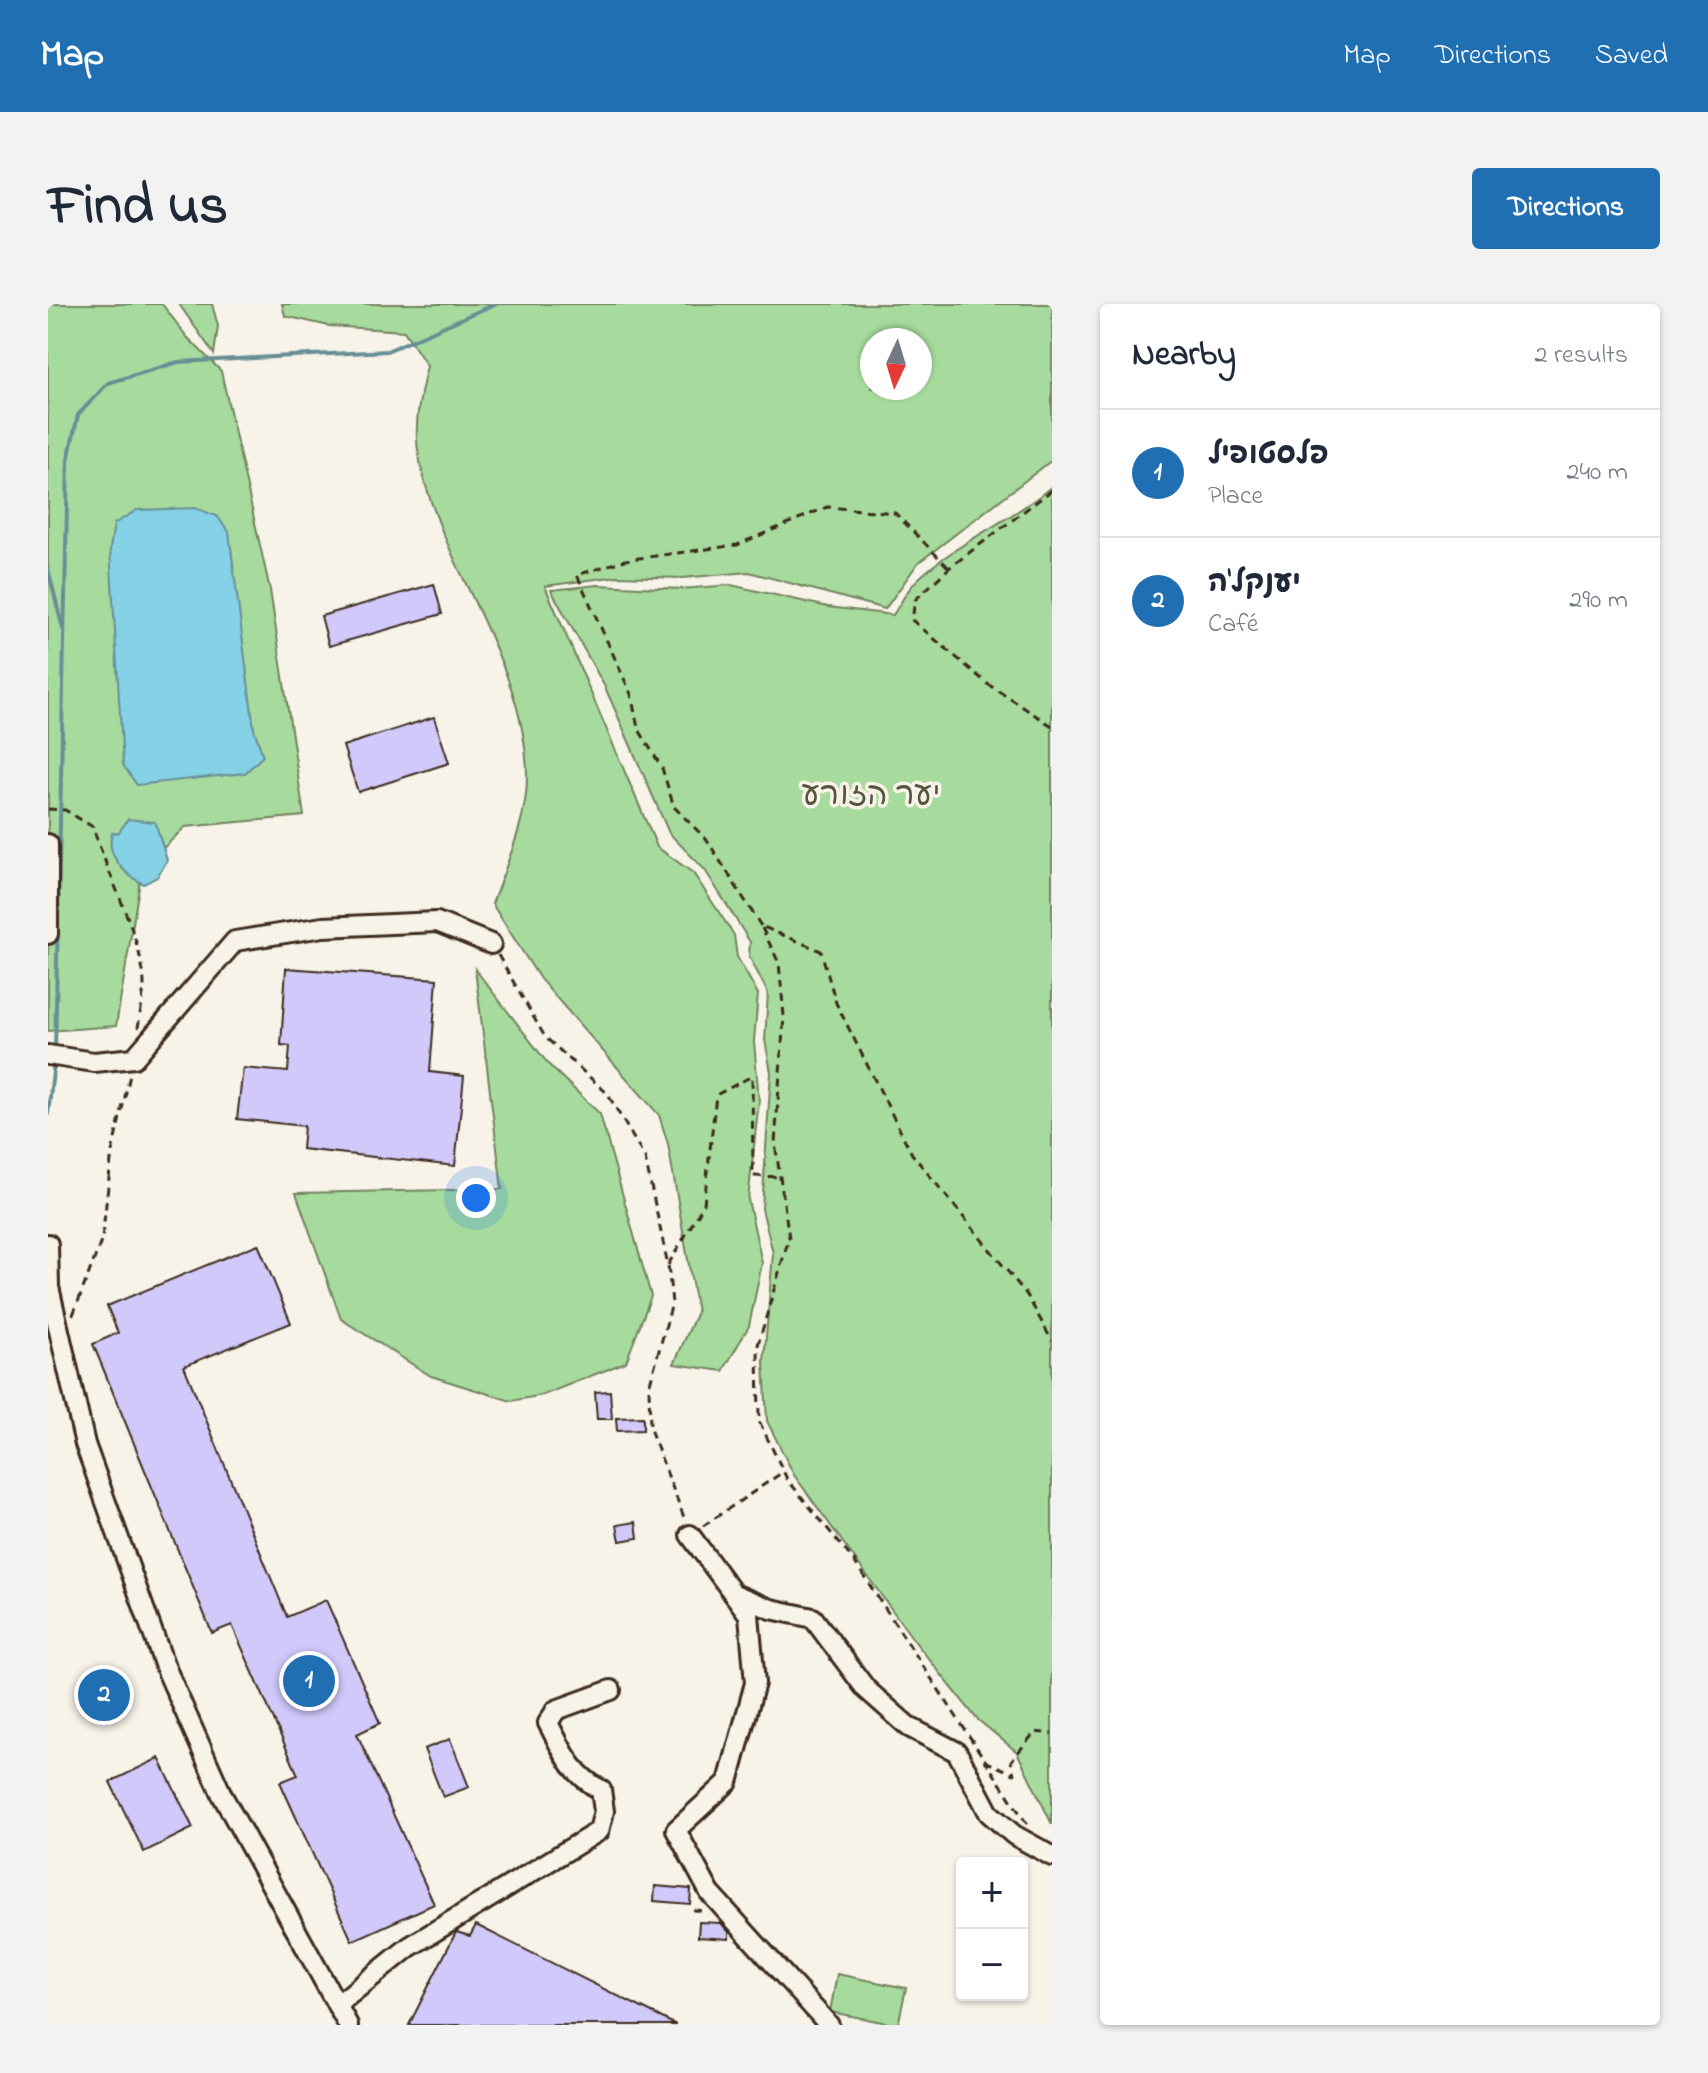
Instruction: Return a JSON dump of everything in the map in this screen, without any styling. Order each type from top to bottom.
[{"type":"street","points":[[48,844],[48,934]]},
{"type":"street","points":[[48,1055],[94,1062],[134,1058],[235,941],[323,927],[437,922],[491,944]]},
{"type":"street","points":[[48,1244],[49,1287],[85,1444],[164,1664],[222,1795],[348,2025]]},
{"type":"street","points":[[690,1535],[749,1615],[755,1683],[728,1782],[676,1830],[710,1893],[829,2025]]},
{"type":"street","points":[[734,1594],[771,1609],[813,1618],[866,1689],[909,1727],[957,1752],[972,1774],[989,1813],[1014,1835],[1052,1856]]},
{"type":"street","points":[[337,2005],[409,1947],[599,1831],[604,1811],[601,1790],[580,1779],[548,1723],[556,1710],[611,1690]]},
{"type":"path","points":[[1052,490],[949,568],[915,600],[912,620],[989,685],[1052,726]]},
{"type":"path","points":[[949,568],[895,513],[827,507],[737,545],[625,560],[577,575],[631,694],[638,728],[662,768],[674,807],[707,840],[761,926],[779,963],[784,1016],[775,1143],[789,1238],[758,1345],[759,1421],[783,1472],[854,1561],[1029,1827]]},
{"type":"path","points":[[48,809],[65,810],[93,827],[105,867],[128,920],[144,983],[138,1028]]},
{"type":"path","points":[[761,926],[821,951],[836,1003],[912,1154],[1027,1295],[1052,1341]]},
{"type":"path","points":[[491,944],[545,1037],[607,1093],[645,1158],[668,1265],[672,1303],[649,1387],[650,1429],[690,1535],[783,1472]]},
{"type":"path","points":[[72,1318],[102,1239],[112,1152],[134,1058]]},
{"type":"path","points":[[668,1265],[704,1204],[716,1095],[752,1076],[753,1176],[780,1177]]},
{"type":"path","points":[[985,1761],[1014,1774],[1011,1761],[1035,1732],[1052,1734]]},
{"type":"green space","points":[[48,304],[162,304],[187,337],[221,371],[270,590],[304,816],[185,827],[142,869],[116,1026],[48,1031]]},
{"type":"green space","points":[[179,304],[212,304],[218,326],[214,354]]},
{"type":"green space","points":[[282,304],[1052,304],[1052,460],[918,563],[885,609],[749,572],[682,578],[618,576],[545,586],[657,847],[693,873],[734,935],[737,957],[758,994],[754,1041],[759,1101],[748,1200],[762,1263],[749,1326],[723,1371],[674,1364],[697,1312],[668,1144],[659,1115],[540,979],[492,904],[516,840],[524,807],[527,774],[523,732],[497,652],[444,536],[419,457],[417,423],[427,366],[404,331],[329,326],[285,316]]},
{"type":"green space","name":"יער הזורע","points":[[1052,486],[1052,1824],[1017,1752],[977,1719],[916,1643],[794,1475],[767,1421],[764,1361],[773,1253],[762,1209],[771,1072],[765,1040],[768,993],[749,956],[750,942],[705,870],[669,833],[605,687],[551,590],[598,585],[681,589],[731,585],[828,607],[893,615],[911,587],[934,566]]},
{"type":"green space","points":[[475,969],[549,1065],[600,1114],[651,1296],[626,1362],[543,1395],[511,1401],[431,1376],[341,1319],[296,1193],[502,1189]]},
{"type":"green space","points":[[837,1974],[906,1988],[898,2025],[830,2012]]},
{"type":"water","points":[[195,508],[217,516],[229,532],[254,729],[263,756],[245,773],[137,785],[123,765],[110,549],[114,524],[137,510]]},
{"type":"water","points":[[128,819],[155,822],[167,860],[157,877],[144,884],[124,870],[111,849],[112,833],[119,832]]},
{"type":"building","points":[[434,584],[442,614],[329,646],[321,616]]},
{"type":"building","points":[[434,717],[449,763],[358,792],[343,746]]},
{"type":"building","points":[[286,968],[437,979],[430,1072],[464,1076],[455,1166],[302,1149],[304,1126],[237,1119],[243,1068],[288,1072],[290,1046],[281,1045]]},
{"type":"building","points":[[258,1244],[291,1323],[184,1366],[287,1617],[326,1600],[380,1723],[357,1734],[434,1904],[352,1941],[280,1782],[298,1775],[232,1625],[212,1633],[93,1344],[118,1333],[107,1306]]},
{"type":"building","points":[[610,1391],[612,1419],[597,1419],[595,1392]]},
{"type":"building","points":[[643,1417],[643,1430],[617,1431],[616,1418]]},
{"type":"building","points":[[636,1522],[638,1538],[620,1541],[617,1525]]},
{"type":"building","points":[[450,1739],[469,1787],[443,1797],[424,1749]]},
{"type":"building","points":[[159,1758],[193,1828],[144,1852],[110,1782]]},
{"type":"building","points":[[655,1886],[691,1889],[690,1904],[654,1901]]},
{"type":"building","points":[[699,1922],[721,1923],[729,1932],[729,1939],[698,1937]]},
{"type":"building","points":[[476,1925],[676,2025],[409,2025],[456,1932],[470,1936]]},
{"type":"waterway","points":[[55,1050],[68,460],[78,415],[108,383],[178,362],[387,351],[495,304]]},
{"type":"waterway","points":[[48,569],[63,629]]},
{"type":"waterway","points":[[48,1114],[54,1063]]},
{"type":"place","name":"פלסטופיל","points":[[309,1681]]},
{"type":"place","name":"יענקל'ה","points":[[104,1695]]}]
